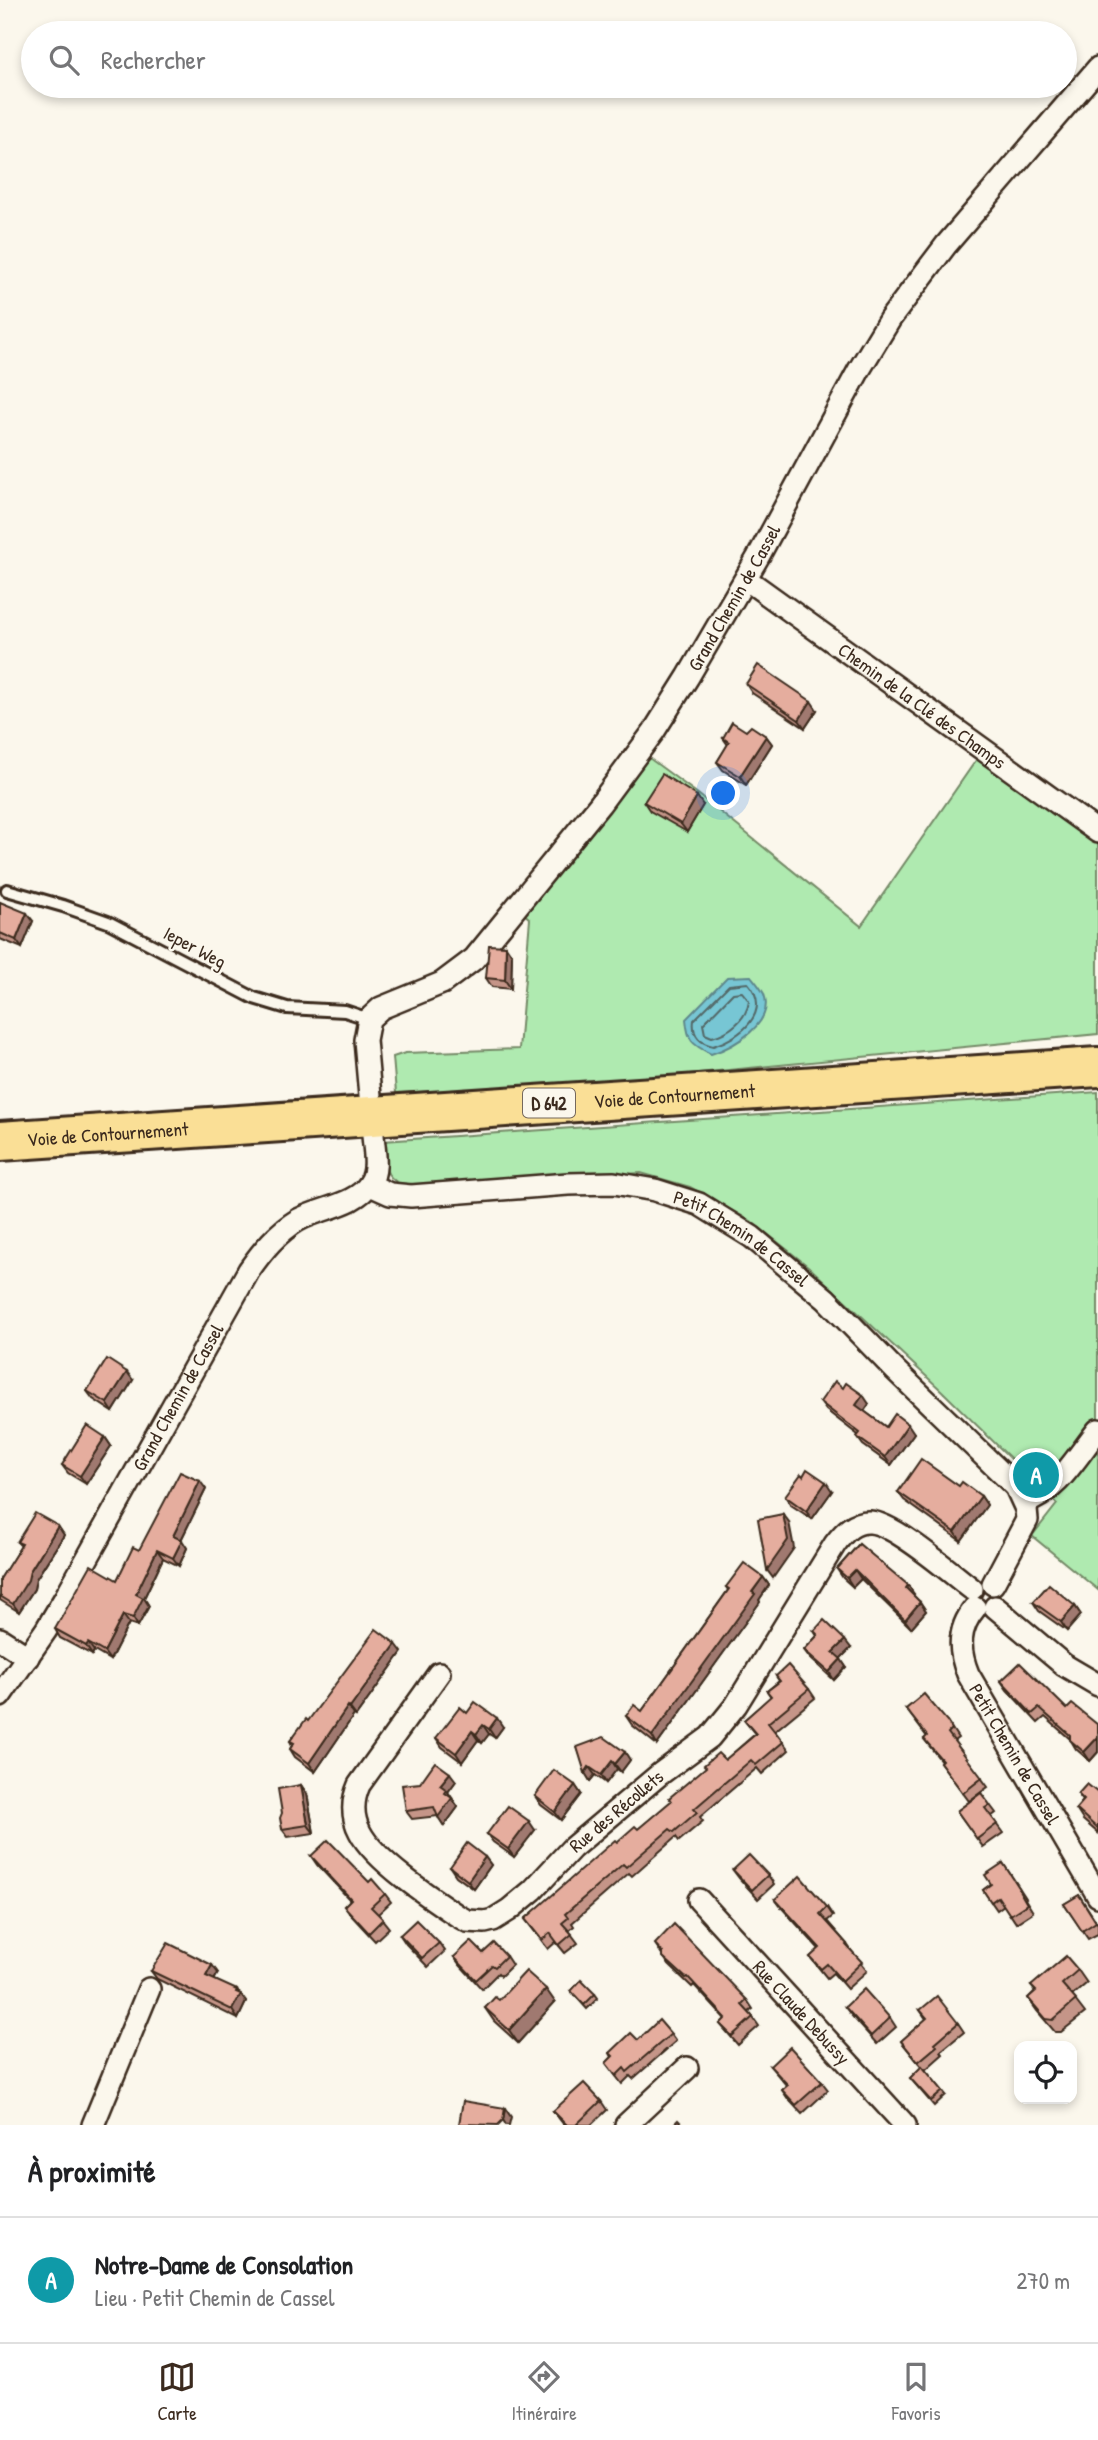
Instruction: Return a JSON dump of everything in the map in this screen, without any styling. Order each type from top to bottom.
[{"type":"highway","name":"Voie de Contournement","points":[[0,1141],[1098,1067]]},
{"type":"street","name":"Grand Chemin de Cassel","points":[[1077,92],[1098,68]]},
{"type":"street","name":"Grand Chemin de Cassel","points":[[369,1019],[381,1008],[430,989],[452,977],[485,947],[600,804],[654,731],[746,579],[890,319],[946,245],[1072,98]]},
{"type":"street","name":"Chemin de la Clé des Champs","points":[[746,579],[1098,832]]},
{"type":"street","points":[[369,1019],[365,1040],[370,1096]]},
{"type":"street","points":[[370,1185],[375,1170],[373,1135]]},
{"type":"street","name":"Petit Chemin de Cassel","points":[[370,1185],[390,1194],[411,1196],[568,1184],[614,1183],[655,1190],[699,1205],[752,1237],[826,1298],[895,1370],[1013,1483],[1024,1503],[1027,1515],[1025,1525],[984,1597],[966,1619],[961,1633],[962,1654],[968,1674],[1098,1896]]},
{"type":"street","name":"Grand Chemin de Cassel","points":[[0,1696],[65,1598],[211,1334],[257,1258],[277,1235],[297,1221],[356,1196],[370,1185]]},
{"type":"street","points":[[1024,1503],[1038,1498],[1050,1489],[1098,1430]]},
{"type":"street","name":"Rue des Récollets","points":[[439,1673],[359,1785],[354,1801],[356,1821],[364,1839],[401,1874],[458,1916],[476,1923],[485,1922],[501,1916],[517,1904],[572,1848],[660,1774],[710,1737],[736,1705],[835,1544],[853,1525],[869,1521],[888,1527],[984,1597]]},
{"type":"street","points":[[984,1597],[1064,1665],[1098,1685]]},
{"type":"street","points":[[0,1639],[28,1657]]},
{"type":"street","name":"Rue Claude Debussy","points":[[699,1900],[905,2125]]},
{"type":"street","points":[[93,2125],[149,1989]]},
{"type":"street","points":[[626,2125],[687,2068]]},
{"type":"lane","name":"Ieper Weg","points":[[7,890],[108,922],[266,1003],[299,1009],[345,1011],[369,1019]]},
{"type":"green space","points":[[979,756],[1098,843],[1098,1034],[585,1084],[396,1093],[393,1057],[405,1053],[519,1049],[530,919],[523,913],[649,758],[698,794],[861,926]]},
{"type":"green space","points":[[1098,1092],[1098,1590],[1032,1536],[1057,1504],[942,1391],[809,1267],[751,1221],[690,1187],[641,1173],[411,1188],[390,1176],[384,1158],[383,1141]]},
{"type":"water","points":[[751,976],[764,994],[766,1005],[758,1024],[740,1040],[711,1054],[695,1044],[688,1032],[686,1019],[727,977]]},
{"type":"building","points":[[758,665],[811,701],[799,720],[746,684]]},
{"type":"building","points":[[732,722],[746,731],[751,726],[766,736],[740,776],[717,762],[729,742],[723,738]]},
{"type":"building","points":[[662,774],[697,796],[681,824],[644,802]]},
{"type":"building","points":[[0,902],[27,913],[16,940],[0,933]]},
{"type":"building","points":[[489,945],[506,946],[505,980],[486,978]]},
{"type":"building","points":[[107,1359],[127,1372],[107,1403],[87,1391]]},
{"type":"building","points":[[835,1381],[843,1388],[846,1383],[863,1395],[856,1405],[886,1427],[895,1414],[908,1424],[885,1457],[857,1437],[860,1433],[820,1402]]},
{"type":"building","points":[[87,1425],[105,1437],[80,1476],[62,1465]]},
{"type":"building","points":[[921,1459],[959,1486],[962,1482],[981,1496],[955,1532],[898,1492]]},
{"type":"building","points":[[807,1469],[826,1482],[806,1511],[785,1496]]},
{"type":"building","points":[[180,1472],[200,1481],[173,1536],[182,1540],[173,1558],[157,1550],[136,1594],[143,1598],[133,1618],[123,1615],[104,1652],[88,1643],[86,1646],[55,1629],[91,1565],[117,1580],[133,1547],[139,1550]]},
{"type":"building","points":[[35,1513],[58,1526],[13,1604],[0,1596],[0,1579],[22,1544],[17,1542]]},
{"type":"building","points":[[783,1514],[788,1540],[767,1570],[758,1519]]},
{"type":"building","points":[[859,1544],[908,1585],[906,1588],[920,1602],[905,1620],[855,1570],[847,1578],[837,1569]]},
{"type":"building","points":[[744,1563],[763,1577],[752,1592],[755,1594],[652,1736],[626,1716],[634,1705],[642,1711],[729,1589],[726,1587]]},
{"type":"building","points":[[1049,1584],[1075,1606],[1061,1622],[1033,1602]]},
{"type":"building","points":[[824,1620],[845,1640],[833,1652],[841,1659],[829,1672],[804,1650],[818,1635],[814,1631]]},
{"type":"building","points":[[376,1629],[396,1644],[350,1708],[348,1706],[309,1763],[290,1749],[294,1743],[290,1741]]},
{"type":"building","points":[[1020,1663],[1067,1709],[1072,1704],[1098,1725],[1098,1737],[1084,1752],[1070,1740],[1070,1735],[1039,1708],[1032,1714],[1001,1681]]},
{"type":"building","points":[[788,1665],[809,1689],[768,1723],[783,1742],[756,1765],[751,1760],[694,1809],[697,1812],[674,1832],[670,1829],[626,1867],[623,1864],[565,1914],[568,1918],[562,1923],[572,1934],[559,1945],[550,1933],[542,1940],[525,1919],[615,1840],[617,1842],[635,1826],[638,1829],[671,1801],[669,1798],[706,1767],[704,1765],[718,1753],[725,1760],[756,1734],[744,1720],[771,1696],[767,1691],[780,1681],[776,1676]]},
{"type":"building","points":[[924,1694],[947,1721],[952,1729],[948,1733],[982,1778],[963,1793],[940,1762],[942,1760],[924,1739],[927,1736],[906,1709]]},
{"type":"building","points":[[475,1702],[497,1718],[489,1729],[483,1725],[476,1734],[472,1731],[456,1753],[436,1738],[460,1707],[467,1713]]},
{"type":"building","points":[[604,1737],[625,1752],[615,1764],[612,1761],[601,1775],[589,1767],[585,1773],[577,1747]]},
{"type":"building","points":[[435,1762],[450,1773],[440,1785],[452,1798],[438,1817],[434,1807],[406,1811],[402,1785],[420,1783]]},
{"type":"building","points":[[554,1770],[575,1785],[555,1812],[535,1796]]},
{"type":"building","points":[[1087,1784],[1098,1793],[1098,1829],[1076,1809],[1084,1800],[1078,1794]]},
{"type":"building","points":[[301,1785],[308,1825],[282,1829],[278,1789]]},
{"type":"building","points":[[981,1793],[990,1805],[985,1808],[997,1824],[977,1839],[957,1811]]},
{"type":"building","points":[[508,1806],[529,1821],[508,1849],[487,1834]]},
{"type":"building","points":[[328,1840],[369,1882],[372,1879],[385,1894],[371,1907],[383,1919],[369,1933],[344,1906],[351,1899],[311,1856]]},
{"type":"building","points":[[467,1843],[485,1857],[468,1881],[450,1867]]},
{"type":"building","points":[[749,1855],[768,1875],[752,1890],[733,1870]]},
{"type":"building","points":[[1003,1863],[1027,1904],[1010,1915],[998,1897],[991,1902],[983,1890],[991,1884],[985,1875]]},
{"type":"building","points":[[800,1876],[827,1907],[820,1914],[862,1962],[842,1981],[827,1964],[821,1969],[810,1957],[820,1948],[775,1899]]},
{"type":"building","points":[[1079,1895],[1096,1922],[1082,1931],[1064,1904]]},
{"type":"building","points":[[416,1920],[439,1943],[422,1958],[400,1935]]},
{"type":"building","points":[[674,1924],[747,2000],[742,2005],[753,2017],[732,2036],[720,2024],[726,2018],[688,1977],[663,1957],[655,1944]]},
{"type":"building","points":[[471,1941],[483,1953],[494,1943],[506,1956],[476,1980],[454,1957]]},
{"type":"building","points":[[168,1943],[212,1965],[206,1976],[241,1994],[232,2010],[151,1971]]},
{"type":"building","points":[[1066,1956],[1078,1970],[1062,1984],[1076,2000],[1053,2020],[1046,2019],[1028,1998],[1036,1991],[1031,1986]]},
{"type":"building","points":[[526,1971],[546,1989],[509,2030],[485,2008],[495,1997],[499,2000]]},
{"type":"building","points":[[581,1980],[595,1994],[584,2005],[571,1991]]},
{"type":"building","points":[[864,1989],[890,2018],[871,2036],[845,2007]]},
{"type":"building","points":[[937,1996],[958,2023],[918,2062],[901,2041],[927,2018],[920,2010]]},
{"type":"building","points":[[659,2020],[671,2034],[627,2072],[624,2068],[616,2076],[606,2063],[613,2056],[610,2053],[631,2033],[638,2040]]},
{"type":"building","points":[[790,2047],[822,2082],[796,2105],[782,2090],[788,2085],[770,2066]]},
{"type":"building","points":[[922,2066],[943,2091],[931,2101],[910,2078]]},
{"type":"building","points":[[584,2083],[601,2101],[576,2125],[567,2125],[553,2111]]},
{"type":"building","points":[[463,2101],[505,2108],[503,2120],[498,2125],[459,2124]]},
{"type":"place","name":"Notre-Dame de Consolation","points":[[1036,1475]]}]
